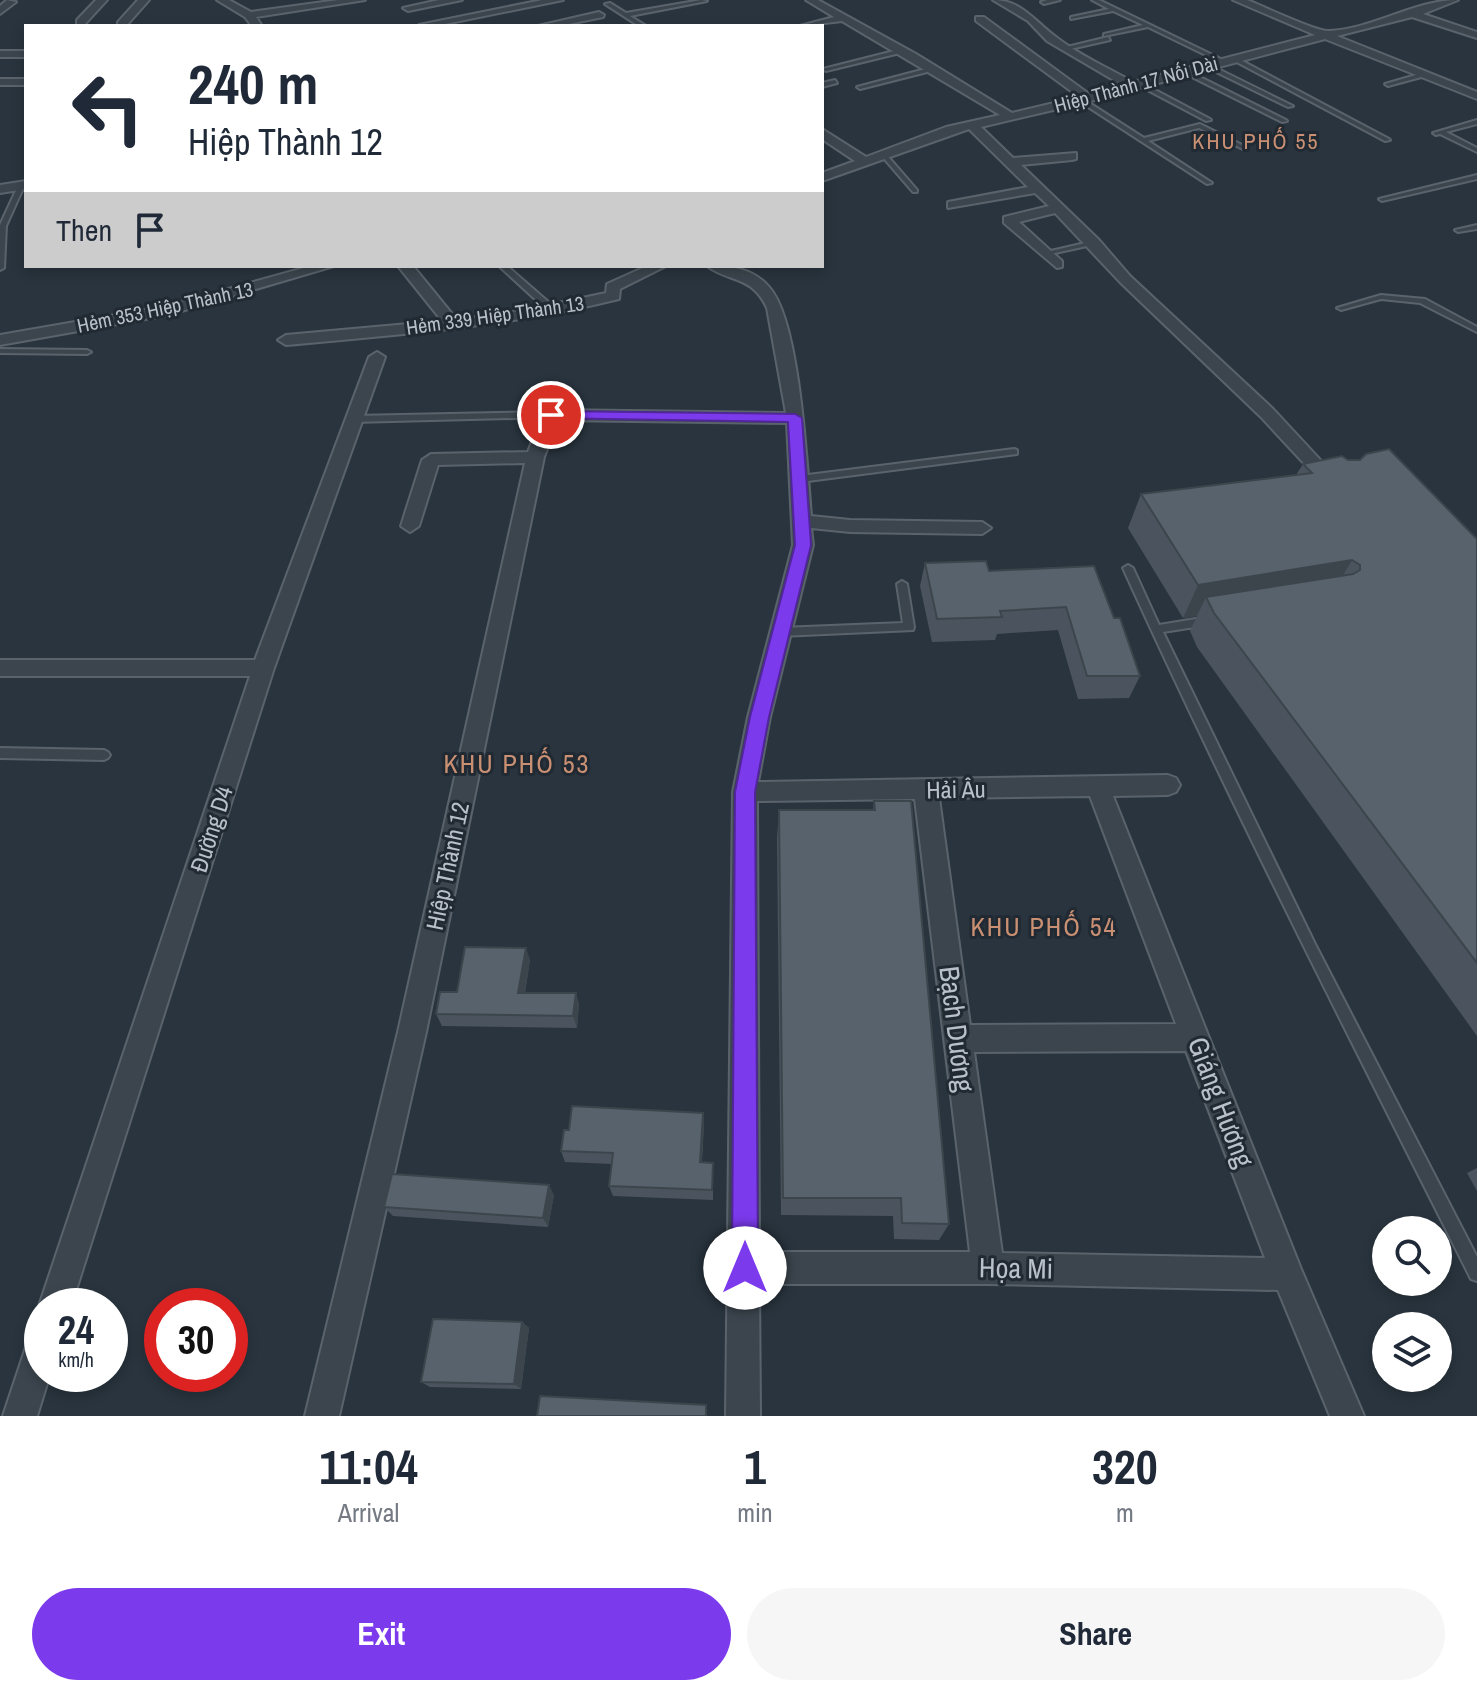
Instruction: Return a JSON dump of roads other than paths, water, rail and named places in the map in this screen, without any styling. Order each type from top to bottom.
[{"type":"street","points":[[81,22],[102,0]]},
{"type":"street","points":[[122,24],[144,0]]},
{"type":"street","points":[[222,0],[249,15],[256,24]]},
{"type":"street","points":[[249,15],[360,0]]},
{"type":"street","points":[[423,24],[408,8],[457,0]]},
{"type":"street","points":[[429,24],[558,0]]},
{"type":"street","points":[[811,0],[1009,116]]},
{"type":"street","points":[[998,0],[1032,19],[1051,39],[1136,85]]},
{"type":"street","points":[[1242,0],[1477,96]]},
{"type":"street","name":"Hiệp Thành 17 Nối Dài","points":[[824,176],[972,125],[1413,14],[1453,0]]},
{"type":"street","points":[[0,11],[11,2]]},
{"type":"street","points":[[1413,14],[1477,35]]},
{"type":"street","points":[[553,24],[599,15]]},
{"type":"street","points":[[814,24],[843,18]]},
{"type":"street","points":[[980,19],[1084,99]]},
{"type":"street","points":[[0,54],[24,54]]},
{"type":"street","points":[[0,92],[5,82]]},
{"type":"street","points":[[972,125],[1094,243],[1125,279],[1267,413],[1335,487]]},
{"type":"street","points":[[824,134],[864,161]]},
{"type":"street","points":[[1010,162],[1072,156]]},
{"type":"street","points":[[824,162],[839,170]]},
{"type":"street","points":[[0,189],[24,186]]},
{"type":"street","points":[[953,205],[1038,189]]},
{"type":"street","points":[[1057,264],[1009,220],[1059,208]]},
{"type":"street","name":"Hẻm 353 Hiệp Thành 13","points":[[0,340],[168,310],[320,268]]},
{"type":"street","points":[[407,268],[453,325]]},
{"type":"street","name":"Hẻm 339 Hiệp Thành 13","points":[[286,340],[453,325],[551,309],[614,296],[612,287],[655,268]]},
{"type":"street","points":[[720,268],[752,279],[769,294],[775,308],[795,418],[803,545],[745,792],[743,1416]]},
{"type":"street","name":"Đường D4","points":[[61,1288],[263,668],[377,357]]},
{"type":"street","points":[[551,415],[795,418]]},
{"type":"street","name":"Hiệp Thành 12","points":[[322,1416],[412,1032],[535,457],[551,415]]},
{"type":"street","points":[[410,526],[431,460],[535,457]]},
{"type":"street","points":[[802,521],[850,526],[982,528]]},
{"type":"street","points":[[0,668],[263,668]]},
{"type":"street","name":"Hải Âu","points":[[745,792],[1168,785]]},
{"type":"street","name":"Giáng Hương","points":[[1098,787],[1287,1274],[1347,1416]]},
{"type":"street","name":"Bạch Dương","points":[[926,790],[988,1268]]},
{"type":"street","points":[[958,1039],[1195,1037]]},
{"type":"street","name":"Họa Mi","points":[[745,1268],[988,1268],[1287,1274]]},
{"type":"street","points":[[20,1416],[28,1392]]},
{"type":"lane","points":[[626,15],[703,0]]},
{"type":"lane","points":[[1044,2],[1057,0]]},
{"type":"lane","points":[[1095,0],[1228,60],[1387,140]]},
{"type":"lane","points":[[608,4],[640,24]]},
{"type":"lane","points":[[1073,18],[1114,9]]},
{"type":"lane","points":[[1066,48],[1148,25]]},
{"type":"lane","points":[[826,69],[902,51]]},
{"type":"lane","points":[[1206,65],[1290,106]]},
{"type":"lane","points":[[860,87],[933,69]]},
{"type":"lane","points":[[1184,71],[1284,121]]},
{"type":"lane","points":[[1388,84],[1423,75]]},
{"type":"lane","points":[[824,85],[835,82]]},
{"type":"lane","points":[[1136,85],[1208,120]]},
{"type":"lane","points":[[1084,99],[1209,183]]},
{"type":"lane","points":[[1477,122],[1439,133],[1477,150]]},
{"type":"lane","points":[[1144,140],[1204,127],[1245,148]]},
{"type":"lane","points":[[883,154],[915,191]]},
{"type":"lane","points":[[1382,199],[1477,177]]},
{"type":"lane","points":[[0,268],[3,226],[24,186]]},
{"type":"lane","points":[[1458,230],[1477,227]]},
{"type":"lane","points":[[1046,253],[1094,243]]},
{"type":"lane","points":[[505,268],[551,309]]},
{"type":"lane","points":[[1341,308],[1381,297],[1422,301],[1477,330]]},
{"type":"lane","points":[[0,351],[87,352]]},
{"type":"lane","points":[[353,419],[551,415]]},
{"type":"lane","points":[[800,479],[1014,452]]},
{"type":"lane","points":[[1128,568],[1310,948],[1477,1273]]},
{"type":"lane","points":[[781,632],[909,627],[902,584]]},
{"type":"lane","points":[[1156,629],[1215,620]]},
{"type":"lane","points":[[0,753],[104,755]]},
{"type":"district","name":"KHU PHỐ 55","points":[[1256,141]]},
{"type":"district","name":"KHU PHỐ 53","points":[[517,763]]},
{"type":"district","name":"KHU PHỐ 54","points":[[1044,926]]}]
